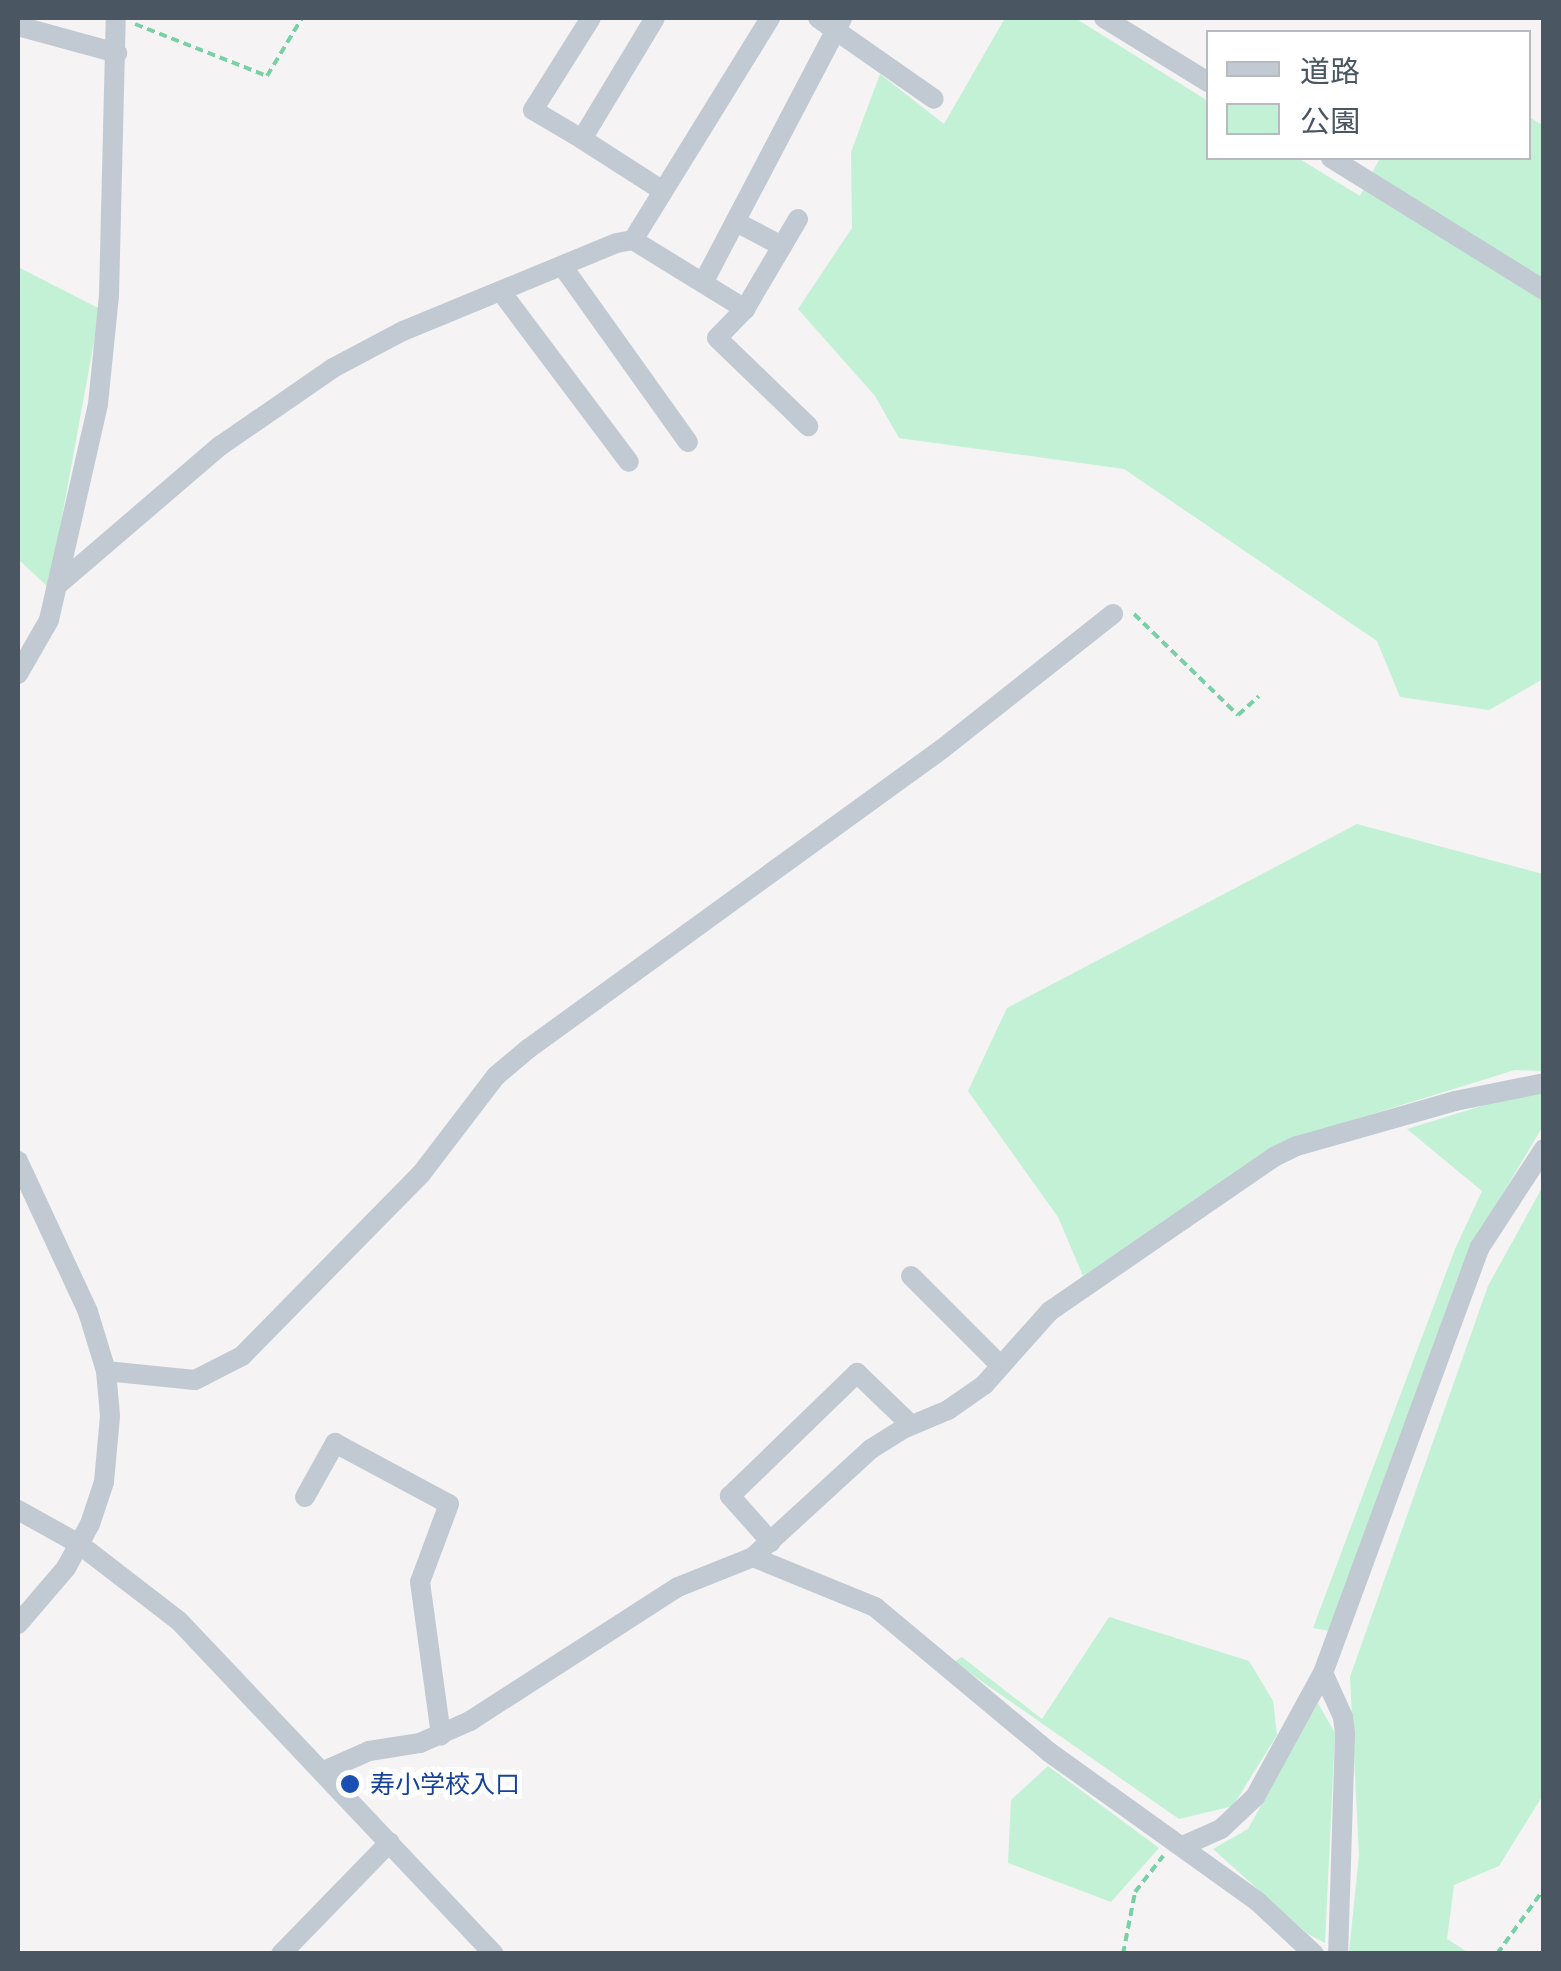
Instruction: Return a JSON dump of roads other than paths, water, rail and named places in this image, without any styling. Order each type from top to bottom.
[{"type":"street","points":[[18,674],[41,640],[60,583],[95,420],[106,331],[118,18]]},
{"type":"street","points":[[590,18],[533,110],[663,191]]},
{"type":"street","points":[[582,139],[655,18]]},
{"type":"street","points":[[60,583],[220,446],[274,406],[404,331],[633,240],[770,18]]},
{"type":"street","points":[[818,18],[839,24],[934,99]]},
{"type":"street","points":[[1104,18],[1206,81]]},
{"type":"street","points":[[702,283],[839,24]]},
{"type":"street","points":[[18,26],[117,53]]},
{"type":"street","points":[[1334,160],[1544,290]]},
{"type":"street","points":[[798,219],[745,309],[717,338],[808,426]]},
{"type":"street","points":[[736,222],[782,246]]},
{"type":"street","points":[[633,240],[745,309]]},
{"type":"street","points":[[563,267],[688,442]]},
{"type":"street","points":[[502,293],[629,462]]},
{"type":"street","points":[[106,1371],[194,1380],[242,1356],[421,1174],[496,1076],[942,748],[1112,614]]},
{"type":"street","points":[[324,1771],[369,1751],[441,1736],[678,1587],[752,1557],[871,1450],[948,1410],[984,1385],[1050,1312],[1274,1157],[1297,1146],[1455,1101],[1544,1083]]},
{"type":"street","points":[[1180,1843],[1222,1829],[1256,1797],[1323,1673],[1480,1248],[1544,1149]]},
{"type":"street","points":[[18,1161],[88,1312],[106,1371],[110,1416],[104,1482],[79,1544],[18,1624]]},
{"type":"street","points":[[911,1276],[1001,1366]]},
{"type":"street","points":[[771,1542],[730,1496],[857,1373],[911,1426]]},
{"type":"street","points":[[306,1496],[335,1443],[449,1504],[420,1582],[441,1736]]},
{"type":"street","points":[[18,1510],[79,1544],[179,1621],[494,1954]]},
{"type":"street","points":[[752,1557],[875,1607],[1049,1752],[1257,1901],[1314,1954]]},
{"type":"street","points":[[1323,1673],[1343,1717],[1345,1734],[1338,1954]]},
{"type":"street","points":[[281,1954],[390,1842]]},
{"type":"place","name":"寿小学校入口","points":[[350,1784]]}]
